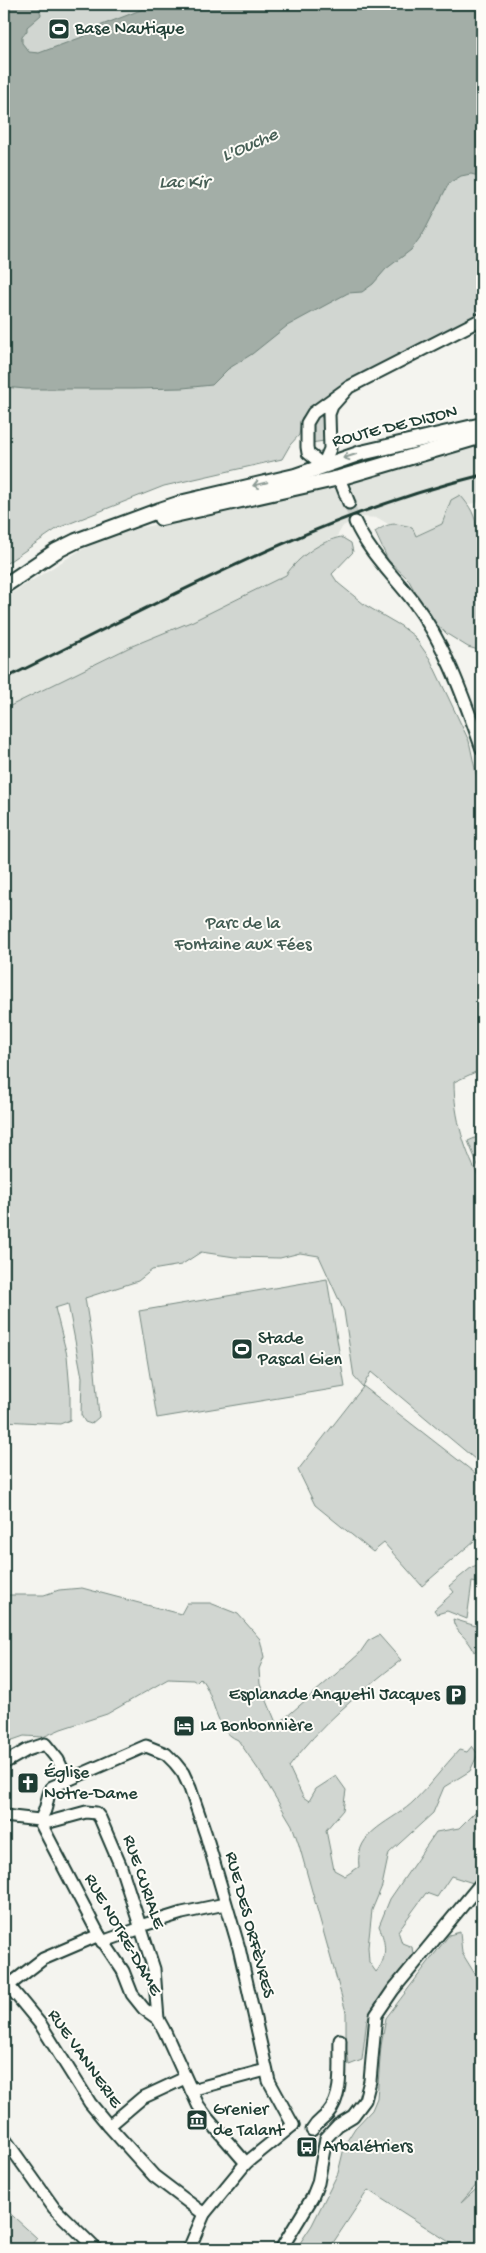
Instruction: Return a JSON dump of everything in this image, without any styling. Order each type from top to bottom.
[{"type":"main road","name":"ROUTE DE DIJON","points":[[128,523],[184,502],[295,476],[361,453],[480,429]]},
{"type":"main road","name":"ROUTE DE DIJON","points":[[282,490],[339,478],[480,429]]},
{"type":"main road","points":[[4,586],[56,551],[92,535],[128,523],[170,516],[282,490],[312,477],[323,465],[339,478]]},
{"type":"street","points":[[349,387],[332,406],[329,414],[330,449],[323,465],[308,453],[305,433],[306,423],[313,413],[349,387],[482,319]]},
{"type":"street","points":[[339,478],[349,503]]},
{"type":"street","points":[[355,522],[380,563],[414,602],[441,648],[464,698],[482,749]]},
{"type":"street","points":[[4,1763],[26,1750],[45,1744],[58,1760],[67,1779],[52,1787],[48,1794],[44,1815],[40,1822],[4,1816]]},
{"type":"street","name":"RUE DES ORFÈVRES","points":[[67,1779],[146,1746],[166,1754],[183,1773],[206,1835],[239,1948],[266,2070],[275,2095],[293,2125]]},
{"type":"street","name":"RUE CURIALE","points":[[40,1822],[86,1812],[96,1813],[108,1834],[122,1867],[154,1969],[158,2019]]},
{"type":"street","name":"RUE NOTRE-DAME","points":[[40,1822],[100,1938],[122,1971],[132,1994],[144,2009],[158,2019],[185,2078],[208,2119],[246,2163]]},
{"type":"street","points":[[281,2249],[312,2198],[318,2183],[326,2138],[334,2129],[353,2116],[365,2100],[370,2081],[376,2015],[393,1990],[482,1882]]},
{"type":"street","points":[[6,1983],[43,1959],[100,1938],[182,1913],[225,1904]]},
{"type":"street","name":"RUE VANNERIE","points":[[6,1983],[41,2025],[90,2103],[109,2126],[154,2176],[204,2214]]},
{"type":"street","points":[[312,2130],[318,2120],[328,2113],[336,2096],[340,2040]]},
{"type":"street","points":[[191,2090],[266,2070]]},
{"type":"street","points":[[109,2126],[142,2098],[185,2078]]},
{"type":"street","points":[[189,2249],[204,2214],[246,2163],[293,2125],[312,2130],[326,2138]]},
{"type":"street","points":[[4,2138],[54,2208],[96,2249]]},
{"type":"shaded area","points":[[482,445],[482,502],[469,504],[460,496],[444,516],[442,524],[415,536],[399,525],[388,524],[378,518],[362,517],[343,526],[336,538],[329,539],[291,567],[286,575],[193,621],[132,646],[4,709],[4,598],[79,551],[111,536],[140,528],[320,489],[340,490],[347,508],[354,505],[350,486],[356,479]]},
{"type":"green space","name":"Lac Kir","points":[[4,4],[482,4],[482,315],[302,417],[299,435],[290,445],[282,459],[164,486],[58,528],[4,565]]},
{"type":"green space","points":[[320,413],[323,420],[324,441],[311,443],[312,425]]},
{"type":"green space","points":[[460,495],[472,512],[477,531],[482,534],[482,651],[468,647],[447,634],[429,617],[408,579],[388,560],[375,532],[385,526],[396,524],[412,527],[416,536],[442,524],[451,500]]},
{"type":"green space","name":"Parc de la Fontaine aux Fées","points":[[341,537],[351,543],[353,552],[332,574],[338,583],[365,605],[401,626],[414,636],[430,659],[469,741],[482,801],[482,1069],[454,1082],[458,1121],[470,1159],[482,1183],[482,1465],[371,1372],[363,1386],[480,1477],[482,1474],[482,1534],[422,1586],[384,1543],[373,1552],[315,1505],[298,1470],[363,1387],[354,1377],[344,1311],[319,1256],[300,1253],[280,1258],[235,1257],[201,1252],[181,1265],[152,1270],[138,1281],[85,1298],[93,1349],[99,1417],[91,1424],[85,1422],[81,1415],[82,1377],[68,1304],[55,1308],[67,1355],[70,1420],[60,1424],[4,1421],[4,709],[132,646],[193,621],[286,575],[310,551],[326,542]]},
{"type":"green space","points":[[482,1135],[482,1175],[468,1141]]},
{"type":"green space","name":"Stade Pascal Gien","points":[[327,1279],[345,1387],[157,1418],[139,1311]]},
{"type":"green space","points":[[482,1563],[482,1584],[472,1582],[467,1619],[447,1611],[437,1614],[434,1610],[454,1592],[449,1586],[472,1567]]},
{"type":"green space","points":[[82,1588],[181,1614],[187,1603],[210,1603],[238,1614],[260,1639],[264,1657],[259,1669],[260,1684],[277,1725],[359,1654],[368,1641],[379,1635],[401,1660],[341,1710],[313,1737],[289,1767],[303,1797],[309,1801],[316,1789],[336,1776],[346,1790],[343,1810],[326,1830],[334,1870],[345,1876],[359,1867],[359,1854],[369,1835],[415,1800],[459,1750],[467,1752],[472,1746],[478,1754],[470,1771],[444,1787],[433,1813],[389,1853],[382,1886],[372,1910],[368,1947],[369,1962],[376,1972],[383,1961],[385,1950],[379,1926],[390,1899],[436,1832],[459,1828],[482,1805],[482,1871],[473,1883],[451,1876],[437,1897],[426,1893],[398,1931],[402,1943],[412,1947],[414,1960],[367,2019],[362,2060],[349,2065],[346,2047],[346,2012],[292,1825],[238,1740],[224,1728],[209,1693],[200,1678],[196,1682],[193,1680],[168,1679],[107,1714],[43,1737],[24,1736],[4,1743],[4,1595],[44,1595],[59,1590]]},
{"type":"green space","points":[[479,1611],[482,1611],[482,1645],[474,1652],[456,1628],[453,1619],[476,1626]]},
{"type":"green space","points":[[460,1932],[462,1953],[475,1974],[482,1975],[482,2171],[479,2182],[461,2203],[482,2184],[482,2249],[460,2249],[368,2190],[329,2249],[296,2249],[312,2225],[338,2173],[345,2144],[355,2128],[372,2110],[377,2098],[381,2046],[386,2018],[449,1935]]},
{"type":"green space","points":[[4,2208],[37,2238],[28,2249],[9,2249],[4,2244]]},
{"type":"water","name":"Lac Kir","points":[[4,4],[38,4],[41,15],[27,27],[27,31],[22,37],[22,43],[29,52],[39,53],[85,36],[84,32],[156,4],[482,4],[482,177],[471,174],[461,176],[449,183],[424,232],[411,250],[386,269],[373,284],[362,292],[348,293],[287,326],[252,354],[228,369],[212,385],[183,388],[133,389],[26,389],[4,387]]},
{"type":"tunnel","points":[[349,503],[355,522]]},
{"type":"railway","points":[[4,679],[179,592],[297,538],[358,513],[419,492],[482,475]]},
{"type":"place","name":"Base Nautique","points":[[59,29]]},
{"type":"place","name":"Stade Pascal Gien","points":[[242,1349]]},
{"type":"place","name":"Esplanade Anquetil Jacques","points":[[456,1695]]},
{"type":"place","name":"La Bonbonnière","points":[[184,1726]]},
{"type":"place","name":"Église Notre-Dame","points":[[28,1783]]},
{"type":"place","name":"Grenier de Talant","points":[[197,2120]]},
{"type":"place","name":"Arbalétriers","points":[[307,2147]]},
{"type":"water label","name":"L'Ouche","points":[[250,146]]}]
